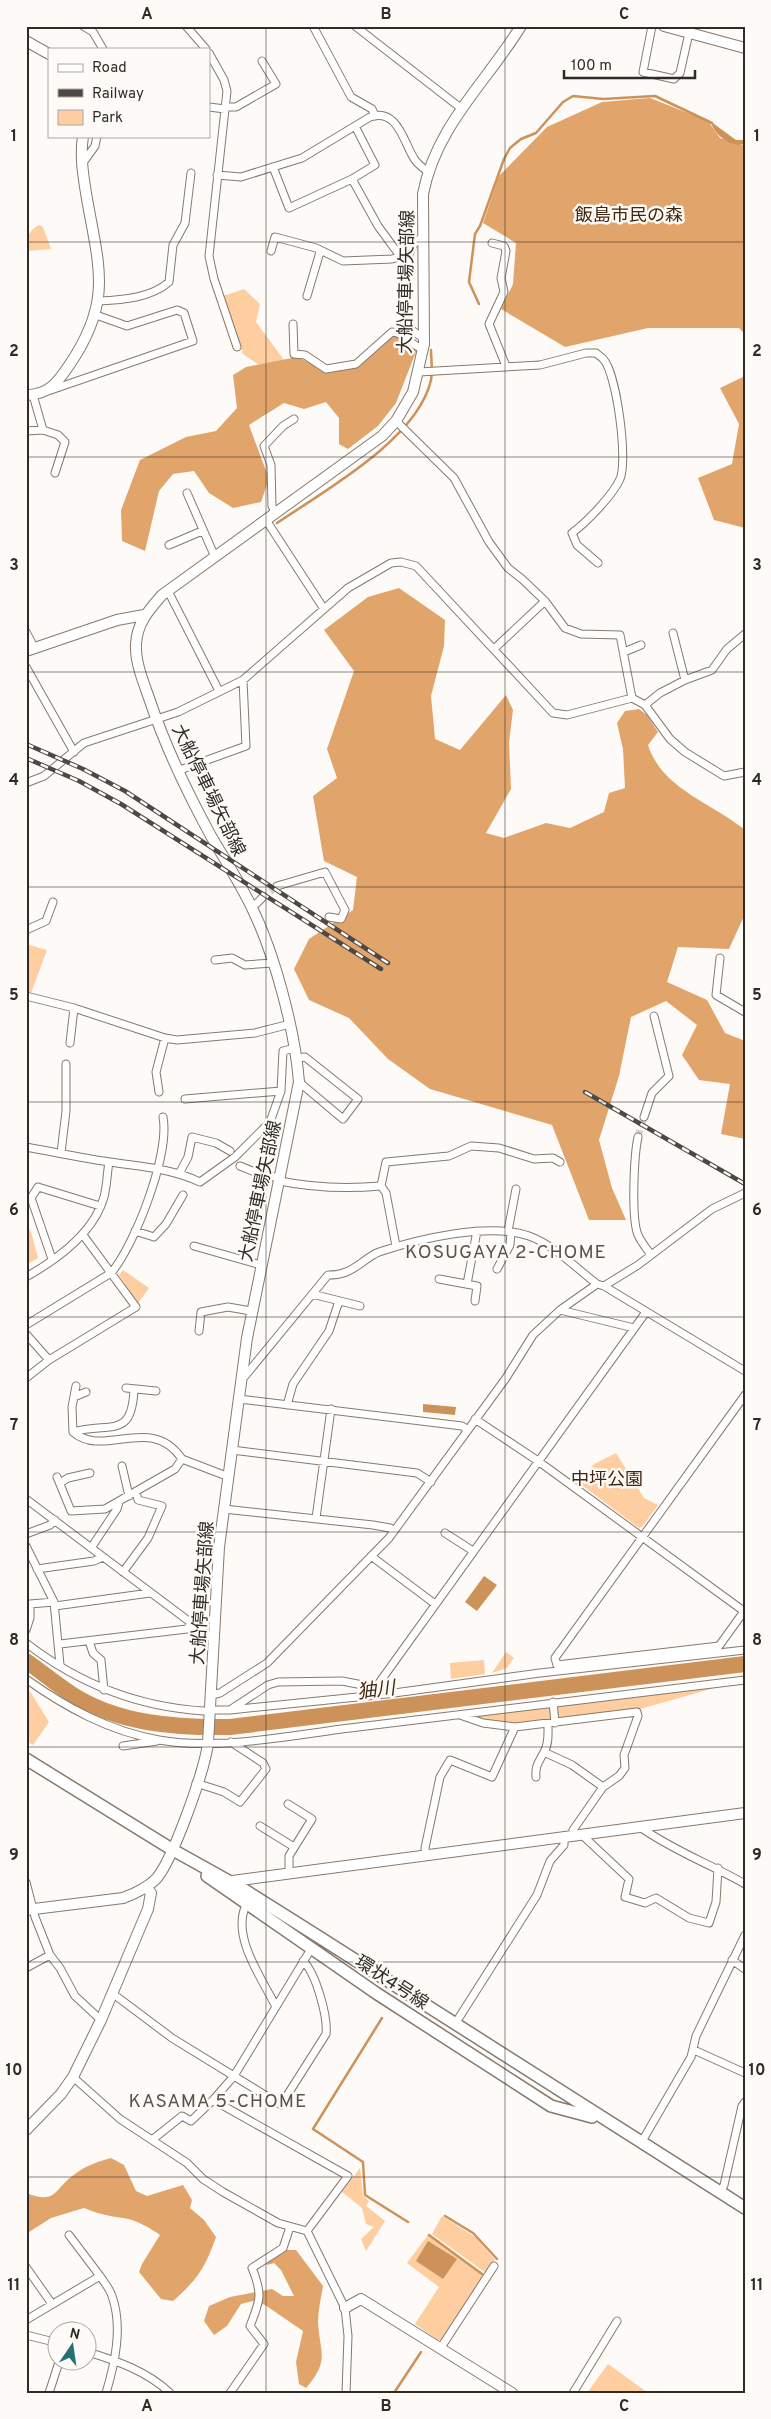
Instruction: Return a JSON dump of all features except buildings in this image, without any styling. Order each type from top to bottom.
[{"type":"main road","name":"大船停車場矢部線","points":[[208,1741],[208,1712],[219,1547],[228,1476],[251,1311],[299,1082],[290,1024],[273,963],[252,908],[177,771],[156,720],[137,656],[136,643],[144,615],[168,590],[382,436],[396,420],[413,392],[424,344],[423,194],[427,171],[443,136],[521,26]]},
{"type":"main road","points":[[664,26],[745,48]]},
{"type":"main road","points":[[26,41],[48,53]]},
{"type":"main road","points":[[30,395],[50,390],[59,381],[84,344],[96,315],[99,301],[100,281],[82,164],[83,138]]},
{"type":"main road","points":[[30,649],[117,620],[144,615]]},
{"type":"main road","points":[[30,1910],[122,1898],[146,1887],[155,1880],[172,1850],[204,1764],[208,1741]]},
{"type":"main road","name":"環状4号線","points":[[26,1759],[222,1882],[455,2024],[603,2120],[745,2208]]},
{"type":"main road","points":[[222,1882],[745,1812]]},
{"type":"main road","name":"環状4号線","points":[[222,1882],[246,1904],[311,1949],[551,2106],[603,2120]]},
{"type":"main road","points":[[26,2130],[61,2094],[73,2077],[101,2020],[148,1909],[151,1893],[146,1887]]},
{"type":"main road","points":[[345,2308],[361,2299],[512,2393]]},
{"type":"street","points":[[82,26],[93,32],[102,48]]},
{"type":"street","points":[[186,26],[205,48]]},
{"type":"street","points":[[313,26],[351,97],[372,109],[375,116]]},
{"type":"street","points":[[355,26],[462,109]]},
{"type":"street","points":[[652,26],[643,72],[674,79],[678,78],[680,73],[688,33]]},
{"type":"street","points":[[210,55],[224,80],[227,91],[209,256],[214,279],[237,347]]},
{"type":"street","points":[[210,108],[236,107],[276,84],[262,62]]},
{"type":"street","points":[[217,175],[241,177],[302,158],[375,116],[391,119],[400,128],[416,161],[427,171]]},
{"type":"street","points":[[273,167],[290,208],[352,179],[375,165],[356,128]]},
{"type":"street","points":[[82,164],[95,146],[97,138]]},
{"type":"street","points":[[99,301],[130,299],[162,288],[169,282],[173,245],[185,223],[191,173]]},
{"type":"street","points":[[352,179],[378,226],[400,256]]},
{"type":"street","points":[[293,324],[294,354],[305,355],[326,369],[356,364],[392,332],[399,332],[418,348],[424,344],[410,329],[403,315],[403,303],[409,254],[413,245],[424,235]]},
{"type":"street","points":[[271,250],[275,237],[316,248],[320,252],[343,261],[392,259],[409,254]]},
{"type":"street","points":[[492,243],[504,246],[506,251],[501,278],[504,292],[489,324],[506,366]]},
{"type":"street","points":[[307,296],[320,252]]},
{"type":"street","points":[[50,390],[193,341],[184,313],[177,310],[127,326],[96,315]]},
{"type":"street","points":[[419,372],[540,365],[596,352],[605,361],[618,404],[623,469],[620,480],[586,524],[572,534],[577,545],[598,563]]},
{"type":"street","points":[[30,395],[43,430]]},
{"type":"street","points":[[276,514],[272,506],[270,465],[264,446],[283,426],[294,419]]},
{"type":"street","points":[[396,420],[454,478],[489,542],[508,568],[545,601],[565,628],[581,634],[620,635],[632,698]]},
{"type":"street","points":[[26,431],[43,430],[58,435],[65,442],[55,473]]},
{"type":"street","points":[[187,493],[215,557]]},
{"type":"street","points":[[266,520],[324,609]]},
{"type":"street","points":[[169,545],[202,531]]},
{"type":"street","points":[[26,783],[44,776],[94,738],[156,720],[243,680],[348,588],[391,563],[401,562],[416,566],[553,712],[559,715],[567,715],[632,698],[645,705],[670,739],[685,752],[724,776],[745,772]]},
{"type":"street","points":[[168,590],[219,691]]},
{"type":"street","points":[[494,650],[545,601]]},
{"type":"street","points":[[26,632],[30,649]]},
{"type":"street","points":[[673,633],[685,680]]},
{"type":"street","points":[[645,705],[660,693],[685,680],[712,670],[727,649],[745,634]]},
{"type":"street","points":[[624,652],[642,645]]},
{"type":"street","points":[[26,667],[74,752]]},
{"type":"street","points":[[177,771],[246,746],[243,680]]},
{"type":"street","points":[[277,886],[325,872],[344,910],[341,919],[329,917]]},
{"type":"street","points":[[252,908],[262,898]]},
{"type":"street","points":[[26,930],[46,921],[52,902]]},
{"type":"street","points":[[215,960],[232,958],[245,965],[273,963]]},
{"type":"street","points":[[720,958],[716,995],[745,1012]]},
{"type":"street","points":[[26,996],[74,1008],[165,1038],[177,1040],[255,1033],[290,1024]]},
{"type":"street","points":[[70,1043],[74,1008]]},
{"type":"street","points":[[644,1117],[652,1093],[669,1076],[654,1016]]},
{"type":"street","points":[[159,1092],[156,1072],[165,1038]]},
{"type":"street","points":[[26,1147],[109,1162],[180,1172],[200,1182],[231,1162],[270,1122],[281,1091],[283,1051],[305,1056],[358,1099],[343,1119],[299,1082]]},
{"type":"street","points":[[62,1153],[66,1111],[66,1064]]},
{"type":"street","points":[[185,1099],[281,1091]]},
{"type":"street","points":[[26,1326],[111,1273],[120,1263],[135,1231],[158,1168],[165,1129],[163,1117]]},
{"type":"street","points":[[180,1172],[188,1157],[192,1136],[216,1143],[230,1151]]},
{"type":"street","points":[[638,1137],[635,1153],[633,1206],[638,1234],[651,1255]]},
{"type":"street","points":[[396,1246],[386,1193],[381,1186],[386,1162],[449,1156],[471,1146],[499,1148],[534,1159],[553,1158],[560,1162]]},
{"type":"street","points":[[26,1276],[52,1259],[83,1234],[96,1216],[104,1196],[109,1162]]},
{"type":"street","points":[[240,1166],[260,1174],[307,1186],[355,1188],[381,1186]]},
{"type":"street","points":[[52,1259],[31,1198],[38,1187],[100,1206]]},
{"type":"street","points":[[497,1269],[510,1245],[509,1232],[516,1189]]},
{"type":"street","points":[[210,1696],[220,1693],[267,1663],[394,1531],[506,1378],[533,1335],[560,1310],[651,1255],[712,1209],[745,1193]]},
{"type":"street","points":[[135,1231],[154,1237],[166,1224],[183,1195]]},
{"type":"street","points":[[467,1284],[477,1231]]},
{"type":"street","points":[[242,1377],[246,1376],[266,1353],[328,1275],[344,1273],[373,1254],[396,1246],[477,1231],[509,1232],[528,1235],[544,1243],[600,1285],[745,1371]]},
{"type":"street","points":[[26,1378],[49,1360],[136,1307],[83,1234]]},
{"type":"street","points":[[194,1246],[261,1265]]},
{"type":"street","points":[[439,1279],[477,1286],[475,1301]]},
{"type":"street","points":[[312,1294],[360,1306]]},
{"type":"street","points":[[287,1405],[292,1384],[329,1331],[339,1301]]},
{"type":"street","points":[[199,1331],[201,1312],[228,1308],[251,1311]]},
{"type":"street","points":[[560,1310],[634,1328]]},
{"type":"street","points":[[378,1691],[379,1683],[434,1604],[646,1312]]},
{"type":"street","points":[[26,1334],[49,1360]]},
{"type":"street","points":[[76,1386],[71,1423],[74,1432],[85,1440],[94,1442],[145,1436],[166,1444],[178,1452],[182,1459],[228,1476]]},
{"type":"street","points":[[126,1388],[156,1391]]},
{"type":"street","points":[[74,1432],[87,1428],[106,1429],[121,1424],[130,1417],[134,1406],[134,1389]]},
{"type":"street","points":[[74,1397],[86,1392]]},
{"type":"street","points":[[475,1419],[538,1461],[642,1537],[744,1611],[719,1646],[557,1665],[555,1658],[642,1537],[745,1395]]},
{"type":"street","points":[[239,1399],[462,1426],[468,1430]]},
{"type":"street","points":[[316,1518],[331,1409]]},
{"type":"street","points":[[232,1450],[417,1474],[430,1482]]},
{"type":"street","points":[[90,1473],[59,1480],[71,1511],[105,1509],[176,1469],[182,1459]]},
{"type":"street","points":[[122,1466],[133,1494],[138,1500],[162,1506],[148,1538],[123,1572]]},
{"type":"street","points":[[26,1499],[214,1640]]},
{"type":"street","points":[[91,1548],[117,1509],[119,1502]]},
{"type":"street","points":[[224,1509],[316,1518],[390,1528],[394,1531]]},
{"type":"street","points":[[26,1534],[50,1525],[55,1520]]},
{"type":"street","points":[[445,1533],[473,1551]]},
{"type":"street","points":[[26,1546],[54,1604],[60,1644],[60,1665]]},
{"type":"street","points":[[371,1556],[434,1604]]},
{"type":"street","points":[[37,1569],[94,1561],[103,1557]]},
{"type":"street","points":[[26,1630],[30,1618],[30,1604],[54,1604],[150,1593]]},
{"type":"street","points":[[60,1644],[187,1629],[191,1624]]},
{"type":"street","points":[[89,1641],[93,1653],[100,1660],[104,1690]]},
{"type":"street","points":[[26,1643],[68,1672],[104,1690],[140,1702],[170,1708],[208,1712],[745,1650]]},
{"type":"street","points":[[26,1679],[80,1714],[113,1727],[160,1740]]},
{"type":"street","points":[[123,1746],[160,1740],[231,1742],[745,1680]]},
{"type":"street","points":[[230,1710],[268,1685],[278,1682],[342,1681],[378,1691]]},
{"type":"street","points":[[536,1777],[535,1768],[544,1752],[548,1739],[553,1702]]},
{"type":"street","points":[[455,2024],[537,1895],[550,1861],[573,1835],[573,1830],[603,1787],[619,1776],[626,1768],[624,1755],[638,1716],[637,1712],[516,1727],[483,1723],[460,1715]]},
{"type":"street","points":[[426,1854],[425,1848],[440,1777],[450,1760],[492,1777],[516,1727]]},
{"type":"street","points":[[196,1783],[224,1792],[240,1802],[266,1769],[263,1763],[231,1742]]},
{"type":"street","points":[[544,1752],[572,1765],[603,1787]]},
{"type":"street","points":[[288,1804],[312,1819],[287,1861],[289,1873]]},
{"type":"street","points":[[260,1826],[294,1847]]},
{"type":"street","points":[[639,1826],[674,1848],[718,1868],[745,1884]]},
{"type":"street","points":[[573,1835],[629,1879],[625,1897],[644,1903],[656,1898],[689,1918],[709,1923],[716,1902],[718,1868]]},
{"type":"street","points":[[26,1882],[30,1910],[50,1955],[60,1968],[75,1996],[101,2020]]},
{"type":"street","points":[[246,1904],[241,1916],[244,1942],[276,2007]]},
{"type":"street","points":[[641,2143],[694,2050],[696,2036],[745,1935]]},
{"type":"street","points":[[152,2140],[182,2116],[190,2121],[213,2100],[234,2076],[311,1949]]},
{"type":"street","points":[[26,1968],[50,1955]]},
{"type":"street","points":[[732,1960],[745,1969]]},
{"type":"street","points":[[112,1993],[172,2038],[281,2105],[326,2034],[315,1980],[309,1966],[304,1961]]},
{"type":"street","points":[[694,2050],[745,2072]]},
{"type":"street","points":[[73,2077],[120,2119],[187,2163],[203,2179],[223,2192],[290,2228],[307,2231]]},
{"type":"street","points":[[213,2100],[348,2176],[307,2231]]},
{"type":"street","points":[[720,2193],[745,2102]]},
{"type":"street","points":[[230,2393],[264,2344],[250,2326],[256,2310],[260,2287],[252,2268],[283,2248],[290,2228]]},
{"type":"street","points":[[307,2231],[345,2308],[348,2336],[346,2393]]},
{"type":"street","points":[[69,2235],[100,2276],[112,2296],[116,2321],[116,2360],[106,2393]]},
{"type":"street","points":[[440,2348],[494,2266]]},
{"type":"street","points":[[26,2267],[52,2304]]},
{"type":"street","points":[[26,2320],[100,2276]]},
{"type":"street","points":[[573,2393],[617,2321]]},
{"type":"street","points":[[26,2335],[48,2340]]},
{"type":"street","points":[[98,2355],[116,2360],[147,2375],[170,2393]]},
{"type":"street","points":[[49,2393],[56,2372]]},
{"type":"green space","name":"飯島市民の森","points":[[650,98],[708,121],[720,138],[745,146],[745,334],[739,328],[648,328],[565,347],[501,309],[513,284],[516,243],[483,223],[499,176],[547,127],[602,102]]},
{"type":"green space","points":[[39,225],[43,227],[51,249],[26,251],[28,236]]},
{"type":"green space","points":[[244,289],[260,304],[256,322],[284,360],[259,365],[243,354],[223,296]]},
{"type":"green space","points":[[394,329],[404,332],[419,344],[396,403],[378,426],[348,449],[339,444],[339,418],[326,402],[304,409],[284,403],[249,425],[269,479],[261,502],[233,508],[209,493],[194,471],[173,474],[159,491],[145,551],[122,541],[121,510],[140,460],[186,437],[216,431],[237,408],[233,375],[246,367],[297,357],[326,370],[356,365]]},
{"type":"green space","points":[[745,376],[745,528],[714,520],[698,478],[732,464],[739,424],[720,388]]},
{"type":"green space","points":[[399,588],[445,620],[444,646],[431,696],[435,739],[460,750],[506,695],[513,710],[509,742],[511,789],[486,833],[504,838],[546,823],[570,828],[604,812],[609,793],[625,788],[623,749],[617,723],[625,711],[639,709],[647,715],[658,732],[648,745],[664,773],[689,794],[745,830],[745,914],[729,949],[678,947],[667,982],[707,1000],[725,1033],[745,1041],[745,1139],[721,1134],[730,1084],[699,1080],[682,1055],[697,1025],[666,1001],[631,1017],[619,1076],[599,1140],[612,1188],[626,1220],[589,1220],[552,1125],[430,1089],[388,1059],[349,1018],[309,1000],[294,969],[309,939],[353,910],[357,877],[324,861],[313,796],[337,778],[327,749],[354,671],[324,630],[368,597]]},
{"type":"green space","points":[[26,944],[47,950],[31,993],[26,992]]},
{"type":"green space","points":[[26,1224],[31,1232],[38,1258],[26,1265]]},
{"type":"green space","points":[[123,1270],[149,1288],[138,1303],[119,1275]]},
{"type":"green space","name":"中坪公園","points":[[616,1453],[644,1498],[658,1505],[642,1527],[639,1528],[579,1483],[594,1464]]},
{"type":"green space","points":[[506,1652],[514,1658],[507,1668],[492,1673]]},
{"type":"green space","points":[[484,1660],[485,1674],[451,1679],[450,1663]]},
{"type":"green space","points":[[26,1685],[49,1722],[33,1745],[26,1741]]},
{"type":"green space","points":[[725,1685],[640,1709],[557,1720],[556,1704]]},
{"type":"green space","points":[[552,1705],[552,1721],[508,1723],[468,1716]]},
{"type":"green space","points":[[111,2158],[124,2165],[136,2191],[147,2196],[183,2185],[192,2200],[190,2208],[204,2220],[216,2237],[200,2272],[173,2301],[161,2299],[139,2272],[160,2235],[138,2222],[108,2216],[84,2208],[51,2218],[26,2234],[26,2193],[44,2197],[50,2196],[79,2171],[92,2164]]},
{"type":"green space","points":[[360,2168],[363,2196],[369,2201],[366,2206],[385,2221],[366,2251],[361,2239],[374,2227],[366,2224],[362,2208],[342,2192]]},
{"type":"green space","points":[[442,2216],[475,2237],[495,2260],[486,2273],[432,2234]]},
{"type":"green space","points":[[428,2235],[483,2276],[444,2339],[438,2340],[415,2324],[439,2287],[407,2263]]},
{"type":"green space","points":[[271,2250],[296,2250],[323,2286],[318,2322],[322,2356],[321,2363],[306,2388],[299,2384],[296,2362],[303,2331],[265,2305],[253,2301],[241,2304],[227,2326],[214,2335],[204,2321],[209,2306],[230,2297],[272,2289],[283,2296],[294,2296],[281,2270],[274,2263],[267,2265]]},
{"type":"green space","points":[[608,2364],[648,2393],[587,2393]]},
{"type":"shaded area","points":[[710,121],[736,140],[745,140],[745,144],[734,144],[724,139],[715,131]]},
{"type":"shaded area","points":[[423,1404],[456,1407],[455,1415],[423,1412]]},
{"type":"shaded area","points":[[484,1576],[497,1585],[477,1611],[465,1602]]},
{"type":"shaded area","points":[[428,2241],[457,2259],[443,2279],[416,2261]]},
{"type":"waterway","points":[[479,304],[469,282],[475,234],[480,226],[504,159],[510,148],[521,139],[536,133],[563,102],[573,96],[603,99],[655,96],[712,123]]},
{"type":"waterway","points":[[277,523],[367,462],[408,423],[423,402],[431,380],[431,350]]},
{"type":"waterway","name":"㹨川","points":[[26,1661],[73,1695],[109,1712],[129,1718],[169,1725],[210,1727],[230,1727],[745,1664]]},
{"type":"waterway","points":[[382,2018],[313,2129],[363,2162],[365,2195],[408,2222]]},
{"type":"waterway","points":[[445,2216],[473,2233],[497,2259]]},
{"type":"waterway","points":[[429,2235],[482,2274]]},
{"type":"waterway","points":[[394,2393],[421,2352]]},
{"type":"tunnel","points":[[262,898],[277,886]]},
{"type":"tunnel","points":[[638,1137],[644,1117]]},
{"type":"railway","points":[[26,744],[83,769],[125,791],[388,963]]},
{"type":"railway","points":[[26,758],[79,781],[121,804],[381,969]]},
{"type":"railway","points":[[585,1092],[745,1184]]},
{"type":"district","name":"KOSUGAYA 2-CHOME","points":[[506,1251]]},
{"type":"district","name":"KASAMA 5-CHOME","points":[[218,2100]]}]
